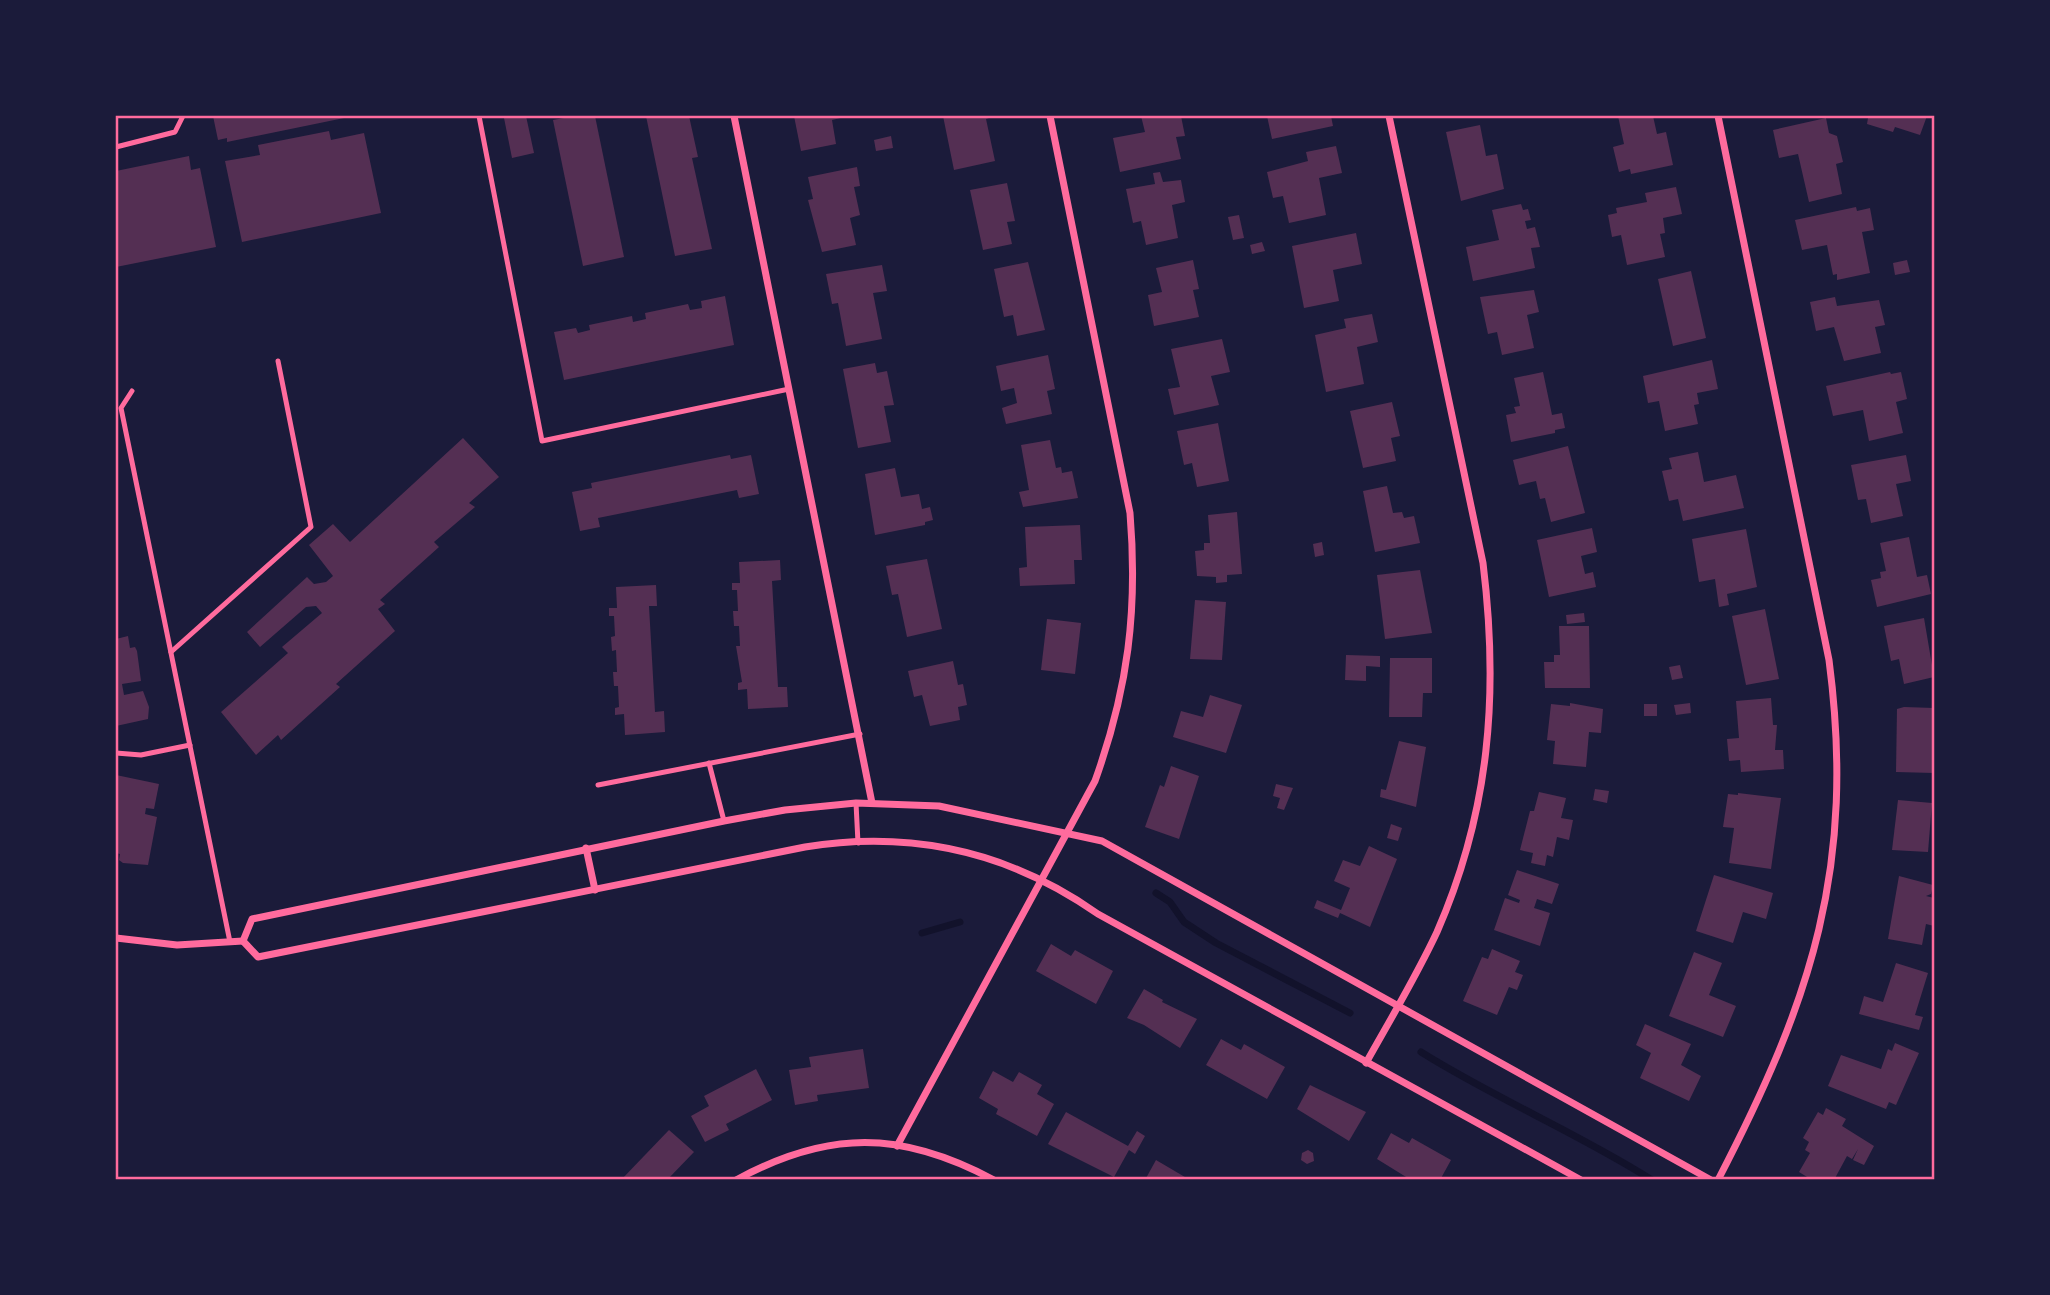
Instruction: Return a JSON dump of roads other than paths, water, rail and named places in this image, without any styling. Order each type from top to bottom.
[{"type":"street","points":[[734,116],[872,803]]},
{"type":"street","points":[[898,1146],[1095,781],[1113,732],[1127,671],[1135,566],[1130,513],[1050,116]]},
{"type":"street","points":[[1367,1063],[1437,932],[1461,870],[1488,751],[1492,696],[1491,630],[1483,563],[1389,116]]},
{"type":"street","points":[[1718,116],[1829,660],[1835,708],[1838,782],[1834,855],[1809,974],[1765,1089],[1718,1180]]},
{"type":"street","points":[[243,941],[252,919],[723,821],[785,810],[856,803],[939,806],[1102,841],[1711,1180]]},
{"type":"street","points":[[243,941],[258,957],[805,847],[858,843],[936,845],[998,860],[1044,879],[1098,914],[1581,1180]]},
{"type":"street","points":[[586,848],[595,890]]},
{"type":"street","points":[[116,938],[177,945],[243,941]]},
{"type":"street","points":[[736,1180],[789,1153],[833,1143],[898,1146],[929,1152],[965,1164],[994,1180]]},
{"type":"lane","points":[[116,147],[175,132],[183,116]]},
{"type":"lane","points":[[480,116],[542,441],[789,389]]},
{"type":"lane","points":[[171,652],[311,527],[290,435],[278,361]]},
{"type":"lane","points":[[132,391],[121,408],[230,942]]},
{"type":"lane","points":[[598,785],[860,734]]},
{"type":"lane","points":[[116,753],[141,755],[190,745]]},
{"type":"lane","points":[[709,763],[723,821]]},
{"type":"lane","points":[[856,803],[858,843]]},
{"type":"waterway","points":[[1156,893],[1170,902],[1184,922],[1216,943],[1350,1013]]},
{"type":"waterway","points":[[922,933],[960,922]]},
{"type":"waterway","points":[[1421,1052],[1652,1180]]}]
